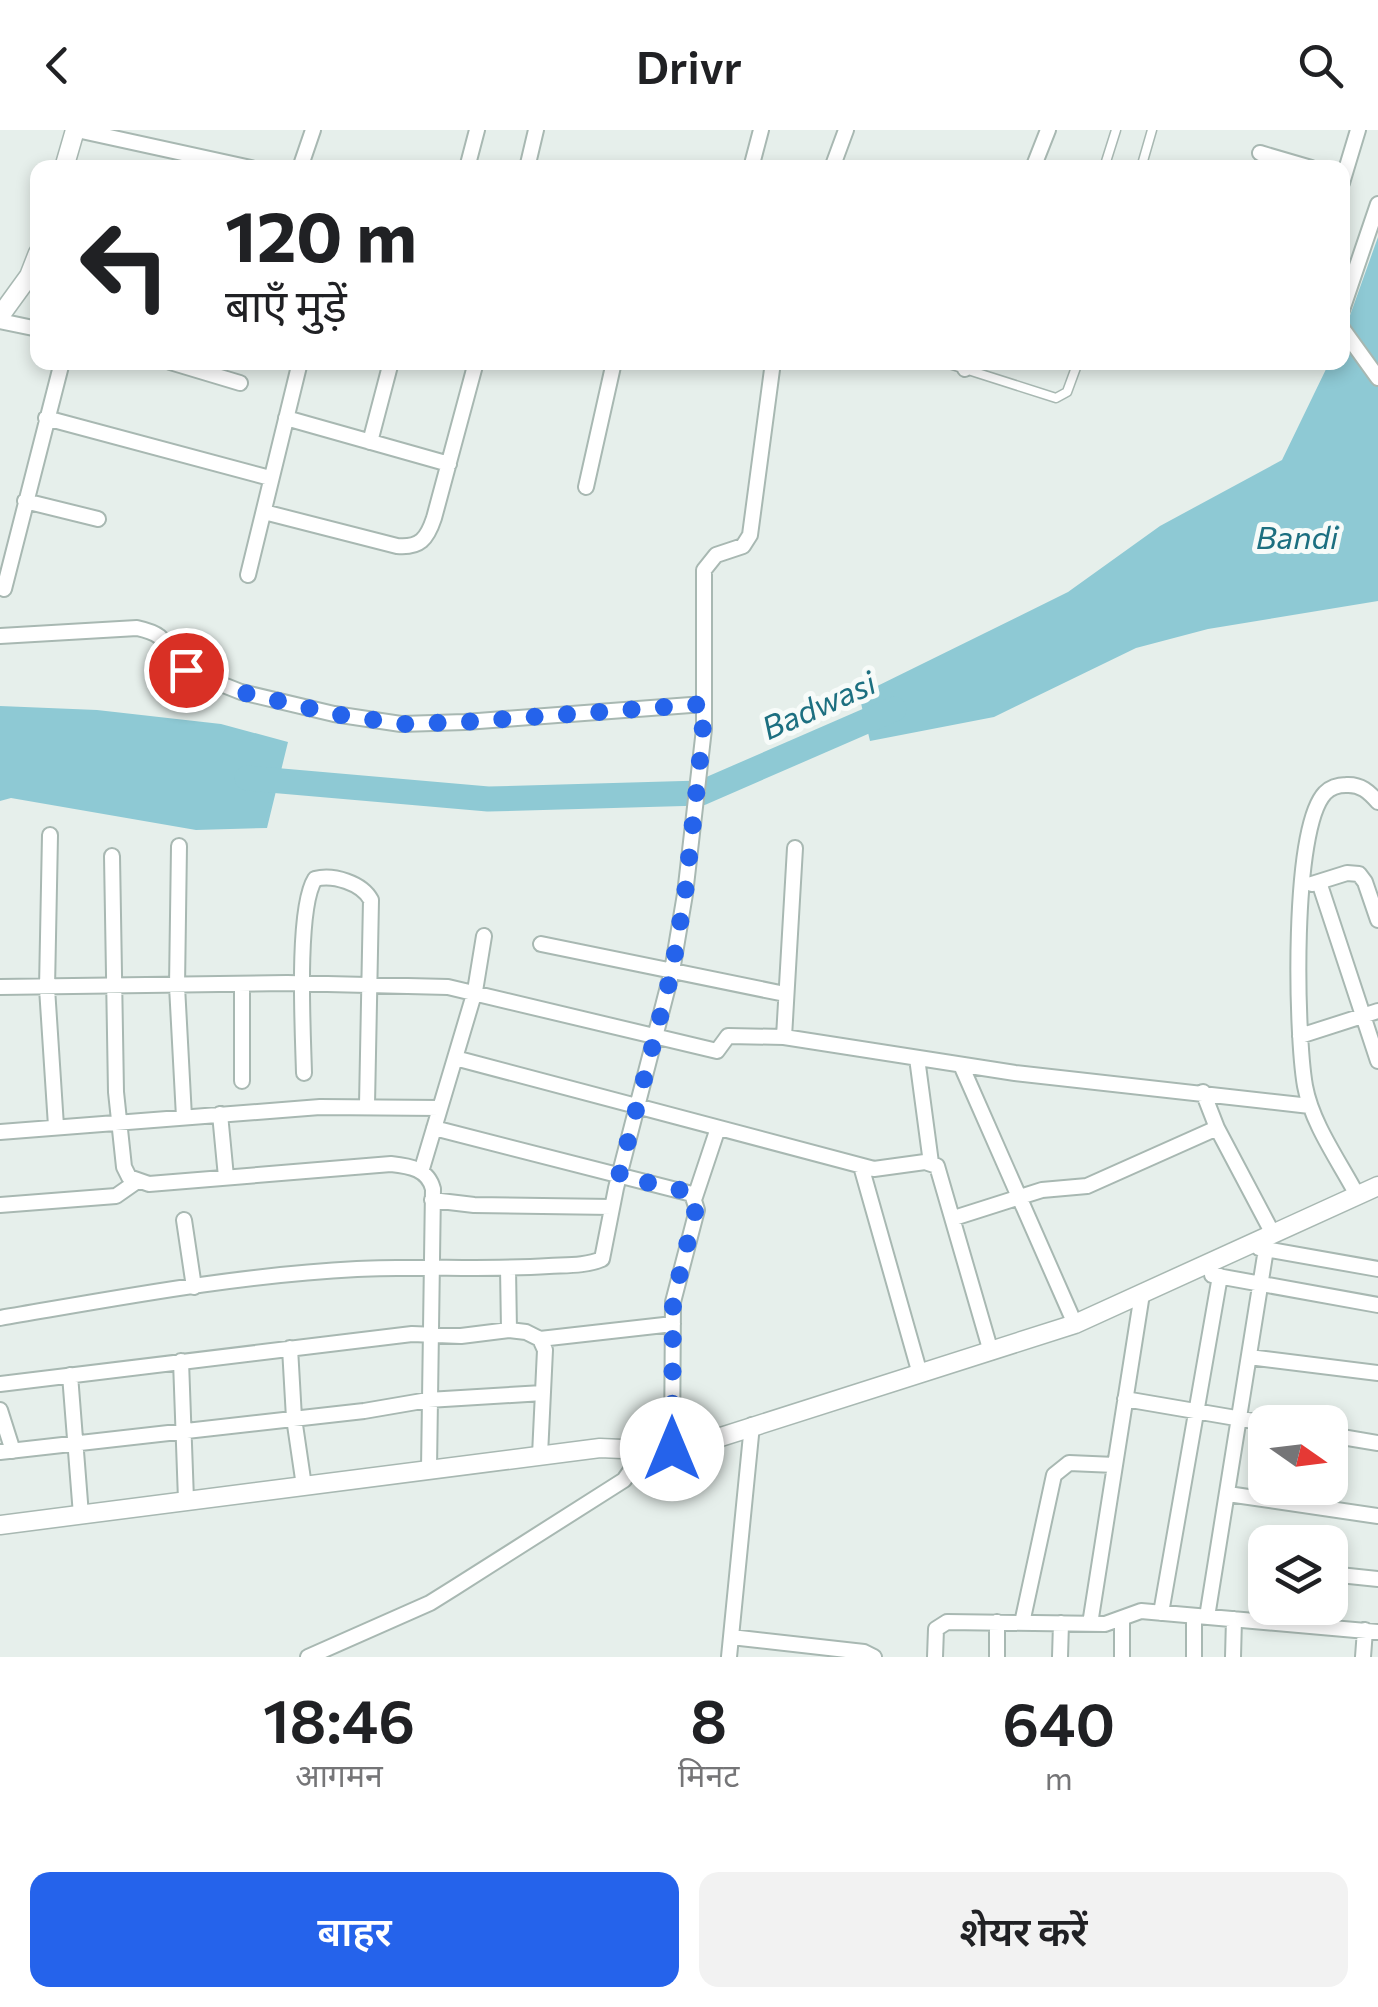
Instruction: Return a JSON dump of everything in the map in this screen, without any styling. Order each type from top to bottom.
[{"type":"street","points":[[67,160],[76,130],[198,160]]},
{"type":"street","points":[[303,160],[313,130]]},
{"type":"street","points":[[469,160],[477,130]]},
{"type":"street","points":[[529,160],[536,130]]},
{"type":"street","points":[[754,160],[761,130]]},
{"type":"street","points":[[835,160],[846,130]]},
{"type":"street","points":[[1036,160],[1048,130]]},
{"type":"street","points":[[1349,160],[1358,130]]},
{"type":"street","points":[[1260,153],[1284,160]]},
{"type":"street","points":[[1350,286],[1378,204]]},
{"type":"street","points":[[30,273],[0,318],[30,327]]},
{"type":"street","points":[[1350,339],[1378,378]]},
{"type":"street","points":[[4,590],[60,370]]},
{"type":"street","points":[[197,370],[240,383]]},
{"type":"street","points":[[248,575],[298,370]]},
{"type":"street","points":[[370,442],[389,370]]},
{"type":"street","points":[[264,512],[409,547],[425,540],[474,370]]},
{"type":"street","points":[[586,487],[612,370]]},
{"type":"street","points":[[0,1318],[308,1273],[508,1268],[598,1262],[604,1255],[619,1176],[672,971],[688,862],[704,730],[704,570],[716,556],[744,546],[750,535],[772,370]]},
{"type":"street","points":[[46,418],[270,478]]},
{"type":"street","points":[[286,418],[449,464]]},
{"type":"street","points":[[25,501],[98,519]]},
{"type":"street","points":[[0,636],[148,630],[163,636],[178,667],[241,692],[334,714],[402,724],[704,704]]},
{"type":"street","points":[[1357,1196],[1310,1106],[1300,1036],[1302,887],[1315,816],[1326,791],[1354,785],[1378,802]]},
{"type":"street","points":[[50,836],[47,988],[56,1126]]},
{"type":"street","points":[[179,846],[177,986],[184,1117]]},
{"type":"street","points":[[784,1037],[795,848]]},
{"type":"street","points":[[112,856],[118,1122],[128,1177],[149,1184],[391,1164],[422,1172],[432,1184],[429,1468]]},
{"type":"street","points":[[1302,887],[1346,873],[1358,874],[1365,882],[1378,920]]},
{"type":"street","points":[[304,1073],[302,984],[309,889],[315,879],[326,877],[360,887],[370,896],[373,913],[367,1106]]},
{"type":"street","points":[[1319,882],[1371,1014],[1378,1061]]},
{"type":"street","points":[[422,1172],[475,991],[484,936]]},
{"type":"street","points":[[541,944],[785,994]]},
{"type":"street","points":[[242,984],[242,1081]]},
{"type":"street","points":[[0,987],[428,985],[475,991],[717,1051],[728,1036],[784,1037],[961,1065],[1310,1106]]},
{"type":"street","points":[[1300,1036],[1371,1014]]},
{"type":"street","points":[[455,1058],[861,1166],[886,1169],[931,1163]]},
{"type":"street","points":[[917,1058],[931,1163],[940,1170],[991,1352]]},
{"type":"street","points":[[961,1065],[1075,1324]]},
{"type":"street","points":[[1194,1657],[1228,1494],[1260,1284],[1262,1243],[1203,1092]]},
{"type":"street","points":[[0,1132],[220,1114],[367,1106],[440,1108]]},
{"type":"street","points":[[220,1114],[226,1177]]},
{"type":"street","points":[[434,1128],[689,1192],[695,1198]]},
{"type":"street","points":[[672,1449],[675,1289],[697,1210],[695,1198],[718,1128]]},
{"type":"street","points":[[954,1218],[1047,1189],[1087,1186],[1217,1128]]},
{"type":"street","points":[[861,1166],[920,1374]]},
{"type":"street","points":[[0,1205],[116,1196],[136,1182]]},
{"type":"street","points":[[0,1524],[600,1448],[672,1449],[705,1442],[1075,1324],[1262,1243],[1378,1186]]},
{"type":"street","points":[[432,1200],[474,1206],[612,1207]]},
{"type":"street","points":[[184,1220],[194,1287]]},
{"type":"street","points":[[1262,1243],[1378,1269]]},
{"type":"street","points":[[508,1268],[509,1330]]},
{"type":"street","points":[[1194,1272],[1378,1306]]},
{"type":"street","points":[[1161,1613],[1220,1276]]},
{"type":"street","points":[[1090,1624],[1142,1294]]},
{"type":"street","points":[[0,1384],[429,1334],[462,1336],[509,1330],[540,1339],[673,1324]]},
{"type":"street","points":[[540,1339],[546,1356],[540,1456]]},
{"type":"street","points":[[290,1348],[294,1418],[304,1486]]},
{"type":"street","points":[[1249,1357],[1378,1373]]},
{"type":"street","points":[[181,1361],[186,1500]]},
{"type":"street","points":[[70,1375],[81,1515]]},
{"type":"street","points":[[0,1410],[6,1451],[364,1411],[428,1400],[543,1394]]},
{"type":"street","points":[[1125,1399],[1248,1420]]},
{"type":"street","points":[[729,1657],[752,1426]]},
{"type":"street","points":[[1348,1438],[1378,1443]]},
{"type":"street","points":[[308,1657],[430,1603],[624,1480],[646,1450]]},
{"type":"street","points":[[1022,1623],[1054,1475],[1068,1462],[1115,1464]]},
{"type":"street","points":[[1228,1494],[1378,1516]]},
{"type":"street","points":[[1348,1576],[1378,1579]]},
{"type":"street","points":[[935,1657],[936,1629],[941,1623],[1090,1624],[1122,1620],[1134,1612],[1371,1631],[1364,1657]]},
{"type":"street","points":[[1233,1657],[1234,1619]]},
{"type":"street","points":[[1122,1620],[1122,1657]]},
{"type":"street","points":[[996,1657],[997,1622]]},
{"type":"street","points":[[1060,1623],[1060,1657]]},
{"type":"street","points":[[731,1636],[864,1652],[874,1657]]},
{"type":"lane","points":[[1107,160],[1116,130]]},
{"type":"lane","points":[[1143,160],[1152,130]]},
{"type":"lane","points":[[977,370],[1056,398],[1068,392],[1075,370]]},
{"type":"water","name":"Bandi","points":[[1378,237],[1378,601],[1208,629],[1136,648],[994,717],[870,741],[859,695],[1068,592],[1160,526],[1282,460],[1326,370],[1350,370],[1350,315]]},
{"type":"water","points":[[0,706],[97,710],[221,724],[288,742],[267,828],[196,830],[11,798],[0,801]]},
{"type":"waterway","name":"Badwasi","points":[[247,778],[488,799],[701,793],[894,709]]},
{"type":"route","points":[[186,670],[241,692],[334,714],[402,724],[704,704],[685,894],[672,971],[619,1176],[689,1192],[697,1204],[673,1302],[672,1449]]}]
